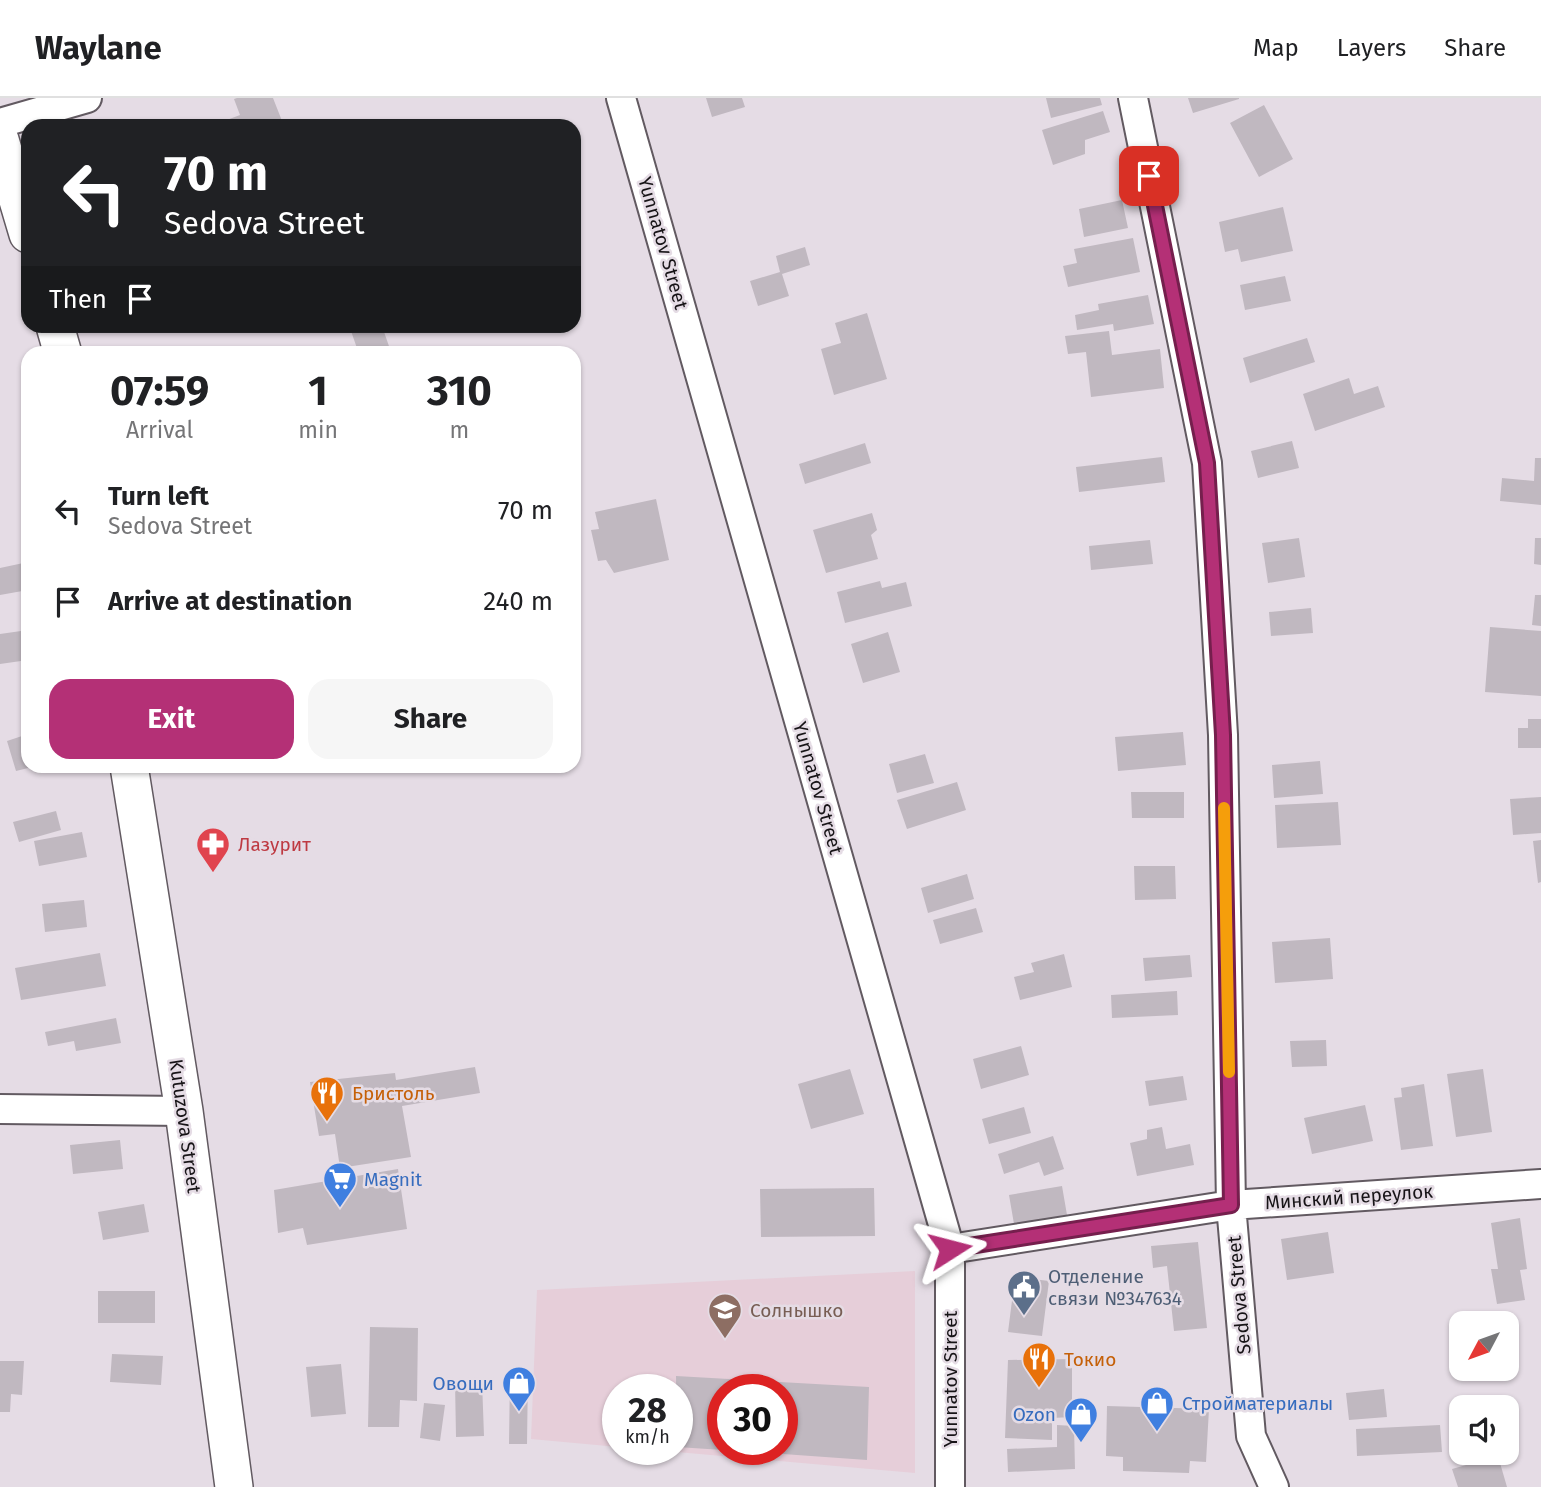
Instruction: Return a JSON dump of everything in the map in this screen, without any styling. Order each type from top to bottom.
[{"type":"main road","points":[[0,140],[21,210]]},
{"type":"main road","name":"Kutuzova Street","points":[[130,773],[184,1111],[234,1487]]},
{"type":"street","points":[[0,123],[87,98]]},
{"type":"street","name":"Yunnatov Street","points":[[621,98],[950,1249],[950,1487]]},
{"type":"street","name":"Sedova Street","points":[[1133,98],[1207,463],[1223,735],[1231,1205],[1251,1436],[1274,1487]]},
{"type":"street","points":[[0,1109],[184,1111]]},
{"type":"street","name":"Минский переулок","points":[[950,1249],[1231,1205],[1541,1184]]},
{"type":"shaded area","name":"Солнышко","points":[[915,1271],[915,1473],[798,1463],[798,1374],[707,1374],[707,1455],[693,1453],[693,1374],[602,1374],[602,1446],[531,1439],[537,1290]]},
{"type":"building","points":[[273,98],[281,119],[229,119],[240,115],[234,99]]},
{"type":"building","points":[[706,98],[742,98],[745,107],[712,117]]},
{"type":"building","points":[[1046,98],[1100,98],[1102,105],[1051,118]]},
{"type":"building","points":[[1188,98],[1239,98],[1239,99],[1193,113]]},
{"type":"building","points":[[1264,105],[1293,159],[1259,177],[1230,123]]},
{"type":"building","points":[[1103,111],[1110,132],[1085,140],[1085,154],[1053,165],[1042,130]]},
{"type":"building","points":[[1122,200],[1128,228],[1084,237],[1079,209]]},
{"type":"building","points":[[1283,207],[1293,251],[1241,262],[1238,249],[1225,252],[1219,222]]},
{"type":"building","points":[[1133,238],[1140,272],[1068,287],[1063,266],[1077,263],[1074,249]]},
{"type":"building","points":[[805,247],[810,265],[782,274],[789,296],[758,306],[750,281],[780,272],[776,256]]},
{"type":"building","points":[[1285,276],[1291,301],[1245,310],[1240,285]]},
{"type":"building","points":[[1148,295],[1154,324],[1114,331],[1113,324],[1077,330],[1075,315],[1099,310],[1098,304]]},
{"type":"building","points":[[867,313],[887,379],[834,395],[821,349],[841,343],[835,323]]},
{"type":"building","points":[[1109,331],[1112,355],[1160,349],[1164,388],[1091,397],[1086,352],[1068,354],[1065,336]]},
{"type":"building","points":[[352,333],[384,333],[389,346],[356,346]]},
{"type":"building","points":[[1307,338],[1315,362],[1250,383],[1243,358]]},
{"type":"building","points":[[1349,378],[1354,394],[1378,386],[1385,407],[1315,431],[1303,394]]},
{"type":"building","points":[[1292,441],[1299,468],[1258,478],[1251,451]]},
{"type":"building","points":[[865,443],[871,463],[805,484],[799,464]]},
{"type":"building","points":[[1162,457],[1165,482],[1079,492],[1076,467]]},
{"type":"building","points":[[1535,458],[1541,458],[1541,505],[1500,501],[1502,478],[1534,481]]},
{"type":"building","points":[[656,499],[669,560],[614,573],[606,560],[598,561],[591,530],[599,529],[595,512]]},
{"type":"building","points":[[872,513],[877,530],[871,535],[878,559],[826,573],[813,530]]},
{"type":"building","points":[[1299,538],[1305,577],[1268,583],[1262,543]]},
{"type":"building","points":[[1535,538],[1541,538],[1541,565],[1534,564]]},
{"type":"building","points":[[1150,540],[1153,564],[1091,570],[1089,546]]},
{"type":"building","points":[[21,564],[21,591],[0,595],[0,568]]},
{"type":"building","points":[[880,581],[882,588],[906,582],[912,606],[845,623],[837,592]]},
{"type":"building","points":[[1535,595],[1541,595],[1541,626],[1532,625]]},
{"type":"building","points":[[1311,608],[1313,633],[1271,636],[1269,612]]},
{"type":"building","points":[[1490,627],[1541,631],[1541,696],[1485,692]]},
{"type":"building","points":[[21,631],[21,661],[0,664],[0,634]]},
{"type":"building","points":[[888,632],[900,672],[863,683],[851,644]]},
{"type":"building","points":[[1528,719],[1541,719],[1541,748],[1518,748],[1518,728],[1528,728]]},
{"type":"building","points":[[1183,732],[1186,765],[1118,771],[1115,737]]},
{"type":"building","points":[[21,736],[21,770],[16,771],[7,741]]},
{"type":"building","points":[[925,754],[934,783],[897,793],[889,764]]},
{"type":"building","points":[[1320,761],[1323,794],[1274,798],[1272,765]]},
{"type":"building","points":[[957,782],[966,810],[907,829],[897,800]]},
{"type":"building","points":[[1131,792],[1184,792],[1184,818],[1132,818]]},
{"type":"building","points":[[1541,797],[1541,833],[1513,835],[1510,799]]},
{"type":"building","points":[[1338,802],[1341,845],[1277,848],[1275,805]]},
{"type":"building","points":[[56,811],[61,830],[19,842],[13,822]]},
{"type":"building","points":[[82,832],[87,857],[39,866],[34,841]]},
{"type":"building","points":[[1541,840],[1541,882],[1538,883],[1533,841]]},
{"type":"building","points":[[1134,866],[1175,866],[1176,899],[1135,900]]},
{"type":"building","points":[[967,874],[974,899],[928,913],[921,888]]},
{"type":"building","points":[[84,900],[87,927],[45,932],[42,904]]},
{"type":"building","points":[[976,908],[983,932],[940,944],[933,920]]},
{"type":"building","points":[[1330,938],[1333,979],[1275,983],[1272,942]]},
{"type":"building","points":[[100,953],[106,986],[21,1000],[15,968]]},
{"type":"building","points":[[1064,954],[1072,987],[1020,1000],[1014,977],[1034,972],[1031,963]]},
{"type":"building","points":[[1190,955],[1192,977],[1145,981],[1143,958]]},
{"type":"building","points":[[1177,991],[1178,1015],[1112,1018],[1111,995]]},
{"type":"building","points":[[116,1018],[121,1043],[76,1051],[74,1041],[48,1046],[45,1032]]},
{"type":"building","points":[[1326,1040],[1327,1066],[1292,1067],[1290,1041]]},
{"type":"building","points":[[1021,1046],[1029,1075],[981,1089],[973,1059]]},
{"type":"building","points":[[475,1067],[480,1093],[402,1106],[411,1157],[340,1168],[335,1134],[319,1136],[310,1082],[395,1073],[396,1080]]},
{"type":"building","points":[[850,1069],[864,1114],[811,1129],[798,1084]]},
{"type":"building","points":[[1483,1069],[1492,1132],[1456,1137],[1447,1074]]},
{"type":"building","points":[[1183,1076],[1187,1100],[1149,1106],[1145,1081]]},
{"type":"building","points":[[1424,1084],[1433,1146],[1401,1150],[1394,1098],[1402,1097],[1401,1088]]},
{"type":"building","points":[[1365,1105],[1373,1141],[1312,1154],[1304,1118]]},
{"type":"building","points":[[1024,1107],[1031,1133],[989,1144],[982,1119]]},
{"type":"building","points":[[1162,1127],[1166,1149],[1190,1144],[1194,1165],[1137,1176],[1130,1143],[1147,1139],[1147,1130]]},
{"type":"building","points":[[1053,1136],[1064,1169],[1044,1176],[1039,1162],[1004,1174],[998,1154]]},
{"type":"building","points":[[120,1140],[123,1169],[73,1174],[70,1145]]},
{"type":"building","name":"Magnit","points":[[398,1169],[407,1229],[307,1245],[303,1228],[278,1233],[274,1190]]},
{"type":"building","points":[[1062,1186],[1067,1215],[1014,1224],[1009,1195]]},
{"type":"building","points":[[874,1188],[875,1236],[761,1237],[760,1189]]},
{"type":"building","points":[[144,1204],[149,1232],[103,1240],[98,1212]]},
{"type":"building","points":[[1520,1218],[1527,1269],[1520,1270],[1525,1300],[1497,1304],[1491,1269],[1498,1269],[1491,1223]]},
{"type":"building","points":[[1328,1232],[1334,1273],[1287,1280],[1281,1239]]},
{"type":"building","points":[[1198,1242],[1207,1328],[1174,1331],[1167,1266],[1153,1268],[1151,1246]]},
{"type":"building","points":[[1015,1277],[1049,1281],[1042,1336],[1008,1332]]},
{"type":"building","points":[[98,1291],[155,1291],[155,1323],[98,1323]]},
{"type":"building","points":[[370,1327],[418,1328],[417,1401],[400,1400],[399,1427],[368,1427]]},
{"type":"building","points":[[112,1354],[163,1356],[161,1385],[110,1382]]},
{"type":"building","name":"Токио","points":[[1072,1359],[1072,1417],[1052,1418],[1052,1440],[1005,1438],[1008,1360]]},
{"type":"building","points":[[0,1361],[24,1361],[22,1395],[11,1394],[10,1412],[0,1412]]},
{"type":"building","points":[[341,1364],[346,1414],[311,1417],[306,1367]]},
{"type":"building","points":[[510,1372],[528,1372],[527,1444],[509,1444]]},
{"type":"building","points":[[693,1377],[707,1378],[707,1449],[693,1448]]},
{"type":"building","points":[[482,1381],[484,1436],[456,1437],[455,1382]]},
{"type":"building","points":[[798,1383],[869,1387],[867,1460],[798,1455]]},
{"type":"building","points":[[1384,1389],[1387,1417],[1349,1420],[1346,1393]]},
{"type":"building","points":[[424,1403],[445,1405],[440,1441],[420,1438]]},
{"type":"building","name":"Стройматериалы","points":[[1107,1406],[1209,1409],[1206,1462],[1190,1461],[1189,1473],[1123,1471],[1123,1457],[1106,1456]]},
{"type":"building","points":[[1057,1425],[1074,1426],[1075,1469],[1008,1472],[1007,1449],[1057,1447]]},
{"type":"building","points":[[1440,1425],[1442,1452],[1357,1456],[1356,1429]]},
{"type":"building","points":[[1466,1465],[1501,1465],[1507,1487],[1458,1487],[1452,1469]]},
{"type":"slow traffic","points":[[1224,808],[1229,1072]]},
{"type":"place","name":"Лазурит","points":[[213,874]]},
{"type":"place","name":"Бристоль","points":[[327,1123]]},
{"type":"place","name":"Magnit","points":[[340,1209]]},
{"type":"place","name":"Отделение связи №347634","points":[[1024,1317]]},
{"type":"place","name":"Солнышко","points":[[725,1340]]},
{"type":"place","name":"Токио","points":[[1039,1389]]},
{"type":"place","name":"Овощи","points":[[519,1413]]},
{"type":"place","name":"Стройматериалы","points":[[1157,1433]]},
{"type":"place","name":"Ozon","points":[[1081,1444]]},
{"type":"route","points":[[950,1249],[1231,1205],[1223,735],[1207,463],[1149,176]]}]
